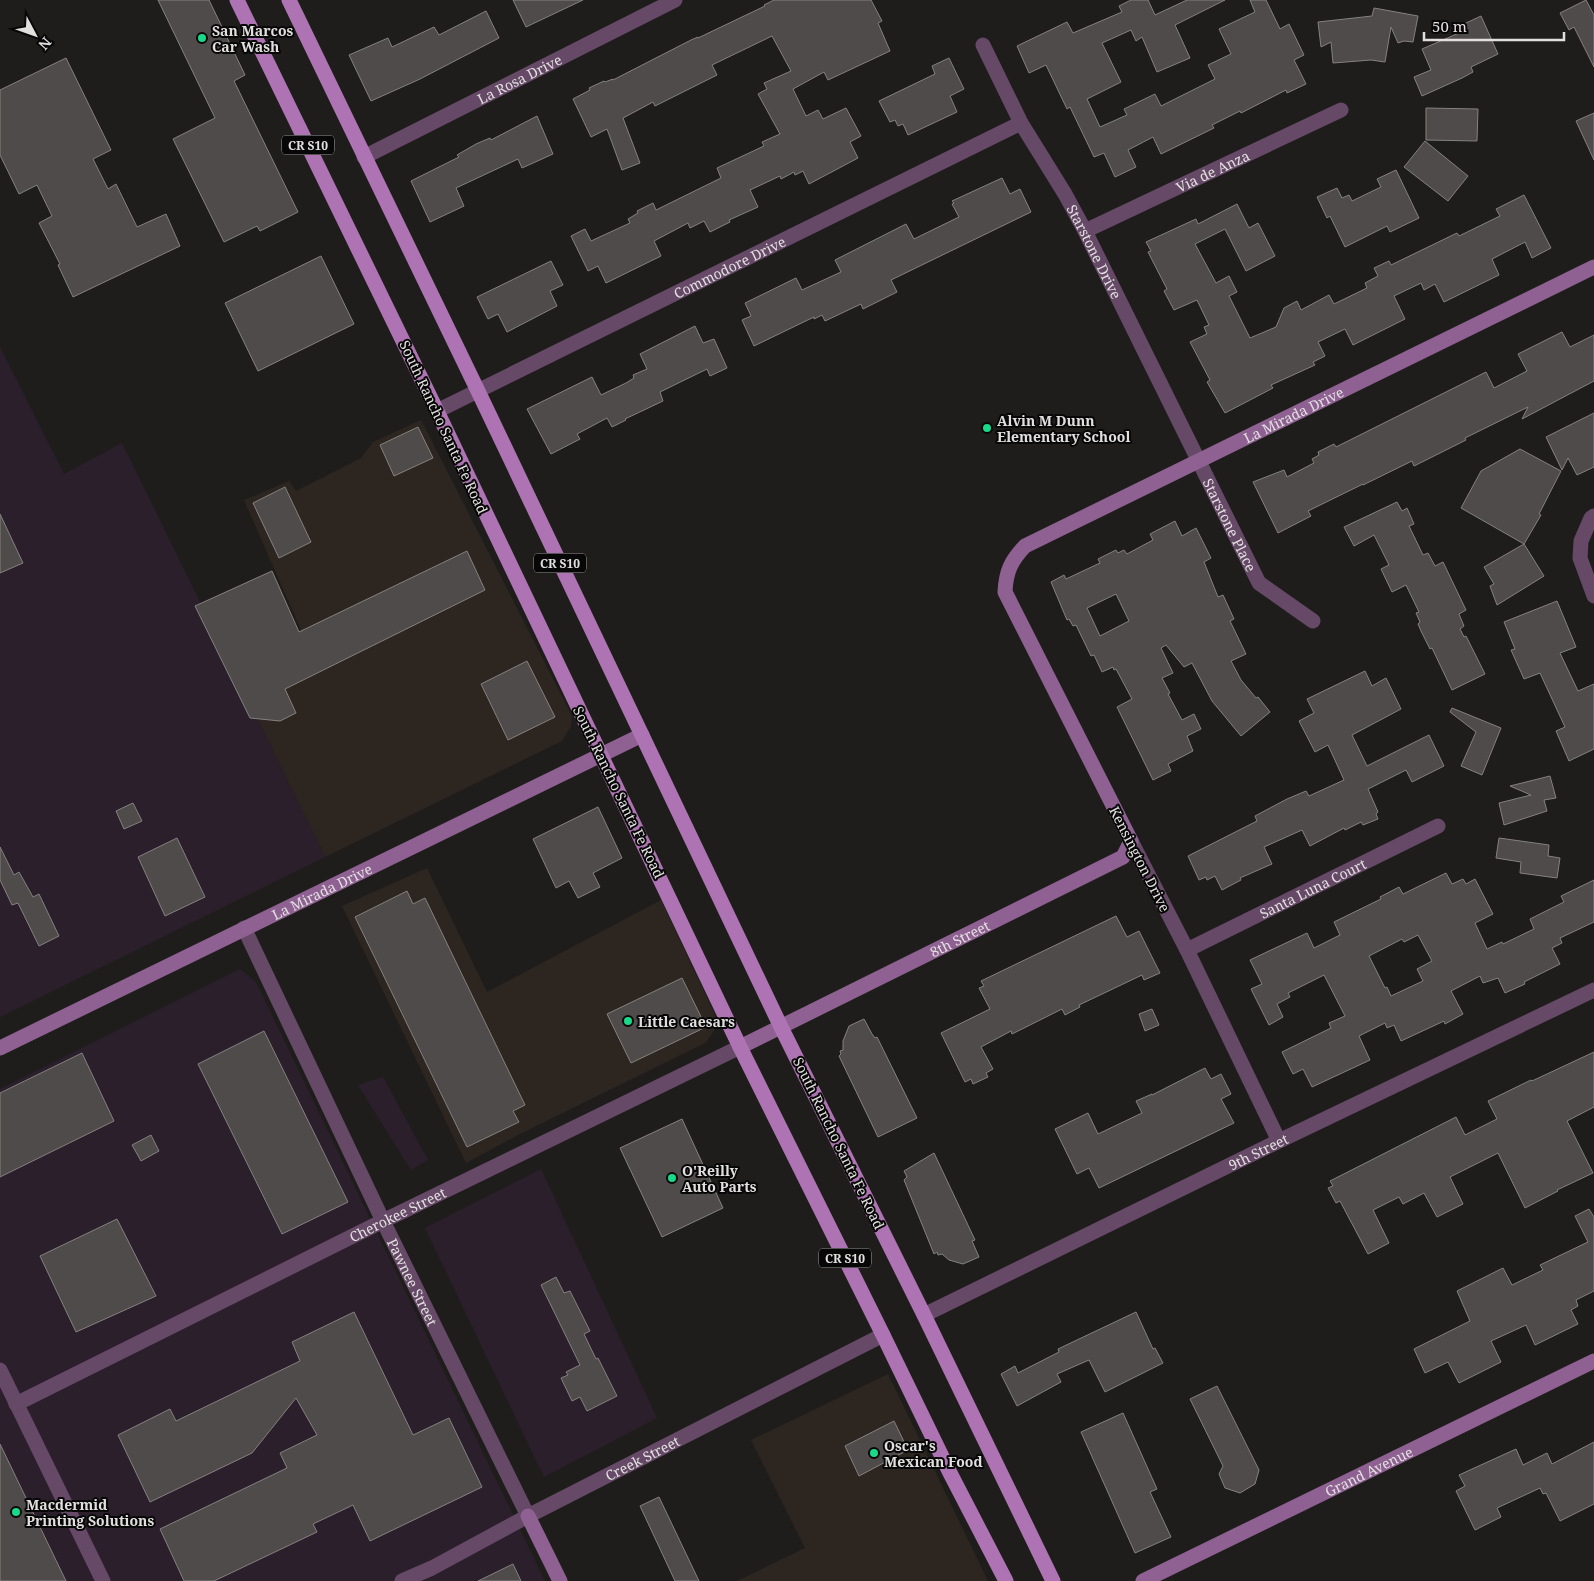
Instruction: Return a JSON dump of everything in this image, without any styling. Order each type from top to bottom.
[{"type":"main road","name":"South Rancho Santa Fe Road","points":[[237,0],[437,411],[740,1047],[949,1471],[1006,1581]]},
{"type":"main road","name":"South Rancho Santa Fe Road","points":[[289,0],[478,391],[781,1027],[1053,1581]]},
{"type":"street","name":"La Rosa Drive","points":[[364,157],[675,0]]},
{"type":"street","name":"Starstone Drive","points":[[983,45],[1021,123],[1065,194],[1085,231],[1199,462]]},
{"type":"street","name":"Via de Anza","points":[[1085,231],[1341,110]]},
{"type":"street","name":"Commodore Drive","points":[[437,411],[1021,123]]},
{"type":"street","name":"La Mirada Drive","points":[[1006,577],[1014,557],[1025,546],[1594,267]]},
{"type":"street","name":"Starstone Place","points":[[1199,462],[1259,583],[1313,621]]},
{"type":"street","points":[[1594,516],[1591,518],[1581,541],[1580,558],[1594,596]]},
{"type":"street","name":"Kensington Drive","points":[[1006,577],[1006,592],[1187,950],[1278,1141]]},
{"type":"street","name":"La Mirada Drive","points":[[0,1048],[642,735]]},
{"type":"street","name":"Santa Luna Court","points":[[1187,950],[1438,826]]},
{"type":"street","name":"8th Street","points":[[781,1027],[1123,857],[1132,841]]},
{"type":"street","name":"Pawnee Street","points":[[244,928],[383,1221],[560,1581]]},
{"type":"street","name":"9th Street","points":[[924,1315],[1278,1141],[1594,990]]},
{"type":"street","name":"Cherokee Street","points":[[16,1404],[383,1221],[781,1027]]},
{"type":"street","name":"Creek Street","points":[[402,1581],[432,1568],[528,1516],[883,1335]]},
{"type":"street","name":"Grand Avenue","points":[[1143,1581],[1594,1361]]},
{"type":"street","points":[[0,1370],[103,1581]]},
{"type":"shaded area","points":[[0,347],[64,474],[122,443],[325,857],[0,1017]]},
{"type":"shaded area","points":[[421,420],[572,716],[571,726],[562,741],[325,857],[231,665],[301,630],[244,500],[289,481],[296,491],[361,458],[373,442]]},
{"type":"shaded area","points":[[427,868],[487,992],[661,900],[717,1019],[716,1028],[705,1043],[520,1134],[466,1163],[342,906]]},
{"type":"shaded area","points":[[240,969],[256,982],[545,1581],[0,1581],[0,1089]]},
{"type":"shaded area","points":[[383,1077],[428,1160],[411,1170],[358,1085]]},
{"type":"shaded area","points":[[541,1169],[657,1418],[544,1477],[425,1228]]},
{"type":"shaded area","points":[[888,1374],[988,1581],[737,1581],[805,1548],[751,1440]]},
{"type":"building","points":[[158,0],[209,0],[245,75],[234,81],[298,212],[260,231],[257,226],[224,242],[173,139],[215,118]]},
{"type":"building","points":[[513,0],[583,0],[526,27]]},
{"type":"building","points":[[774,0],[871,0],[882,21],[878,23],[890,51],[828,80],[824,72],[793,89],[806,116],[818,110],[823,119],[846,108],[861,136],[850,142],[858,158],[809,184],[803,171],[795,175],[794,172],[781,179],[780,176],[750,190],[758,207],[729,220],[730,222],[710,232],[704,221],[690,228],[688,223],[654,241],[661,256],[606,283],[598,266],[588,271],[571,236],[585,229],[591,241],[630,223],[628,219],[638,213],[637,211],[653,203],[656,210],[721,178],[717,168],[764,146],[762,142],[780,134],[758,94],[767,89],[764,83],[791,71],[772,36],[712,65],[717,75],[655,106],[653,102],[623,118],[640,163],[622,170],[607,129],[591,137],[573,99],[590,90],[589,88],[604,81],[613,80]]},
{"type":"building","points":[[1131,0],[1148,0],[1155,15],[1187,0],[1225,0],[1175,25],[1190,58],[1157,72],[1142,37],[1136,41],[1131,30],[1102,43],[1121,82],[1087,99],[1100,127],[1127,115],[1124,109],[1155,94],[1161,106],[1215,79],[1208,65],[1231,54],[1219,29],[1255,12],[1250,0],[1266,0],[1280,29],[1289,24],[1304,55],[1294,60],[1306,84],[1287,93],[1286,90],[1241,113],[1240,111],[1212,125],[1214,128],[1161,154],[1153,137],[1128,150],[1136,167],[1115,177],[1104,153],[1094,157],[1070,107],[1067,109],[1046,65],[1029,73],[1017,46],[1067,22],[1073,33],[1122,12],[1119,6]]},
{"type":"building","points":[[1586,0],[1594,15],[1594,67],[1574,27],[1569,30],[1560,13]]},
{"type":"building","points":[[1374,8],[1418,16],[1413,42],[1404,41],[1398,43],[1391,27],[1385,62],[1371,60],[1333,63],[1331,42],[1321,47],[1318,22],[1372,16]]},
{"type":"building","points":[[486,11],[499,38],[420,79],[371,101],[349,55],[388,38],[392,47],[434,27],[439,35]]},
{"type":"building","points":[[1481,16],[1498,54],[1471,67],[1473,72],[1422,96],[1414,77],[1431,70],[1422,49],[1466,30],[1464,24]]},
{"type":"building","points":[[66,58],[111,150],[93,159],[108,189],[116,184],[137,227],[166,214],[180,246],[73,297],[58,265],[60,264],[39,223],[52,216],[37,185],[19,194],[0,155],[0,90]]},
{"type":"building","points":[[949,58],[964,89],[950,96],[957,112],[908,135],[903,124],[898,126],[895,120],[890,122],[879,101],[935,74],[932,66]]},
{"type":"building","points":[[1426,108],[1478,109],[1477,141],[1426,140]]},
{"type":"building","points":[[1594,113],[1594,160],[1576,121]]},
{"type":"building","points":[[537,116],[553,154],[522,168],[518,159],[456,188],[464,206],[430,222],[411,181],[459,157],[457,155],[476,144],[490,138],[491,140]]},
{"type":"building","points":[[1425,141],[1468,176],[1448,201],[1404,167]]},
{"type":"building","points":[[1396,170],[1419,218],[1390,232],[1387,226],[1345,247],[1330,216],[1327,218],[1317,197],[1337,188],[1342,198],[1349,195],[1352,201],[1381,187],[1377,179]]},
{"type":"building","points":[[1002,178],[1010,194],[1020,189],[1031,212],[891,280],[897,292],[863,309],[861,304],[825,321],[822,315],[814,319],[814,317],[754,346],[742,320],[751,316],[745,303],[796,278],[802,290],[841,272],[835,260],[906,224],[914,239],[959,217],[952,201]]},
{"type":"building","points":[[1524,195],[1551,248],[1532,258],[1525,242],[1492,259],[1499,275],[1444,302],[1435,284],[1424,290],[1421,283],[1394,296],[1405,319],[1353,345],[1345,329],[1318,342],[1325,356],[1313,362],[1315,365],[1271,385],[1273,388],[1225,413],[1207,382],[1210,380],[1190,342],[1207,334],[1204,327],[1209,325],[1197,300],[1174,310],[1164,291],[1167,289],[1148,252],[1151,251],[1146,242],[1196,219],[1198,224],[1237,204],[1249,228],[1258,223],[1275,256],[1246,271],[1225,229],[1195,244],[1216,283],[1229,276],[1237,292],[1229,296],[1250,338],[1276,327],[1284,308],[1297,301],[1301,310],[1329,295],[1334,304],[1367,288],[1365,283],[1378,276],[1374,268],[1389,261],[1391,265],[1457,233],[1459,236],[1500,216],[1496,209]]},
{"type":"building","points":[[321,256],[354,324],[258,371],[225,303]]},
{"type":"building","points":[[551,261],[563,285],[550,291],[557,306],[507,332],[498,314],[488,319],[477,297]]},
{"type":"building","points":[[695,326],[703,343],[714,339],[727,368],[710,376],[707,369],[660,392],[663,401],[612,427],[607,418],[577,434],[580,439],[551,454],[527,409],[592,377],[601,395],[626,383],[634,378],[633,375],[647,369],[640,354]]},
{"type":"building","points":[[1562,332],[1570,347],[1594,335],[1594,381],[1522,419],[1528,407],[1414,466],[1412,461],[1363,484],[1308,511],[1311,516],[1278,533],[1253,482],[1284,470],[1287,477],[1314,463],[1312,459],[1319,455],[1318,452],[1334,444],[1336,447],[1486,372],[1494,388],[1527,371],[1518,354]]},
{"type":"building","points":[[1594,413],[1594,467],[1577,475],[1568,458],[1562,470],[1546,437]]},
{"type":"building","points":[[418,427],[433,458],[394,476],[380,445]]},
{"type":"building","points":[[1520,449],[1561,471],[1539,514],[1541,515],[1524,544],[1461,508],[1481,471]]},
{"type":"building","points":[[285,487],[311,542],[279,558],[253,503]]},
{"type":"building","points":[[1397,502],[1402,511],[1407,508],[1414,524],[1409,526],[1423,555],[1428,553],[1435,566],[1443,562],[1466,610],[1459,614],[1464,626],[1460,629],[1464,637],[1466,636],[1485,674],[1452,690],[1432,648],[1430,649],[1421,631],[1416,613],[1419,612],[1406,585],[1392,592],[1381,569],[1389,565],[1374,535],[1354,546],[1344,527]]},
{"type":"building","points":[[0,514],[23,563],[0,573]]},
{"type":"building","points":[[1175,521],[1182,536],[1196,528],[1211,558],[1204,562],[1218,597],[1223,595],[1234,619],[1230,621],[1246,654],[1231,661],[1241,680],[1270,712],[1241,736],[1212,701],[1192,663],[1184,667],[1166,645],[1161,648],[1173,673],[1162,678],[1170,693],[1168,694],[1182,720],[1194,714],[1201,729],[1187,736],[1193,751],[1168,764],[1171,771],[1153,780],[1117,707],[1132,699],[1116,669],[1114,670],[1113,667],[1102,672],[1094,655],[1091,656],[1076,625],[1073,626],[1069,619],[1067,620],[1051,582],[1064,575],[1066,579],[1100,563],[1098,559],[1116,550],[1118,553],[1124,550],[1127,554],[1153,540],[1150,534]],"holes":[[[1116,594],[1129,621],[1100,636],[1087,608]]]},
{"type":"building","points":[[1524,544],[1544,576],[1497,605],[1490,586],[1494,584],[1484,567]]},
{"type":"building","points":[[467,551],[485,590],[285,689],[296,713],[280,721],[250,718],[195,606],[272,571],[299,632]]},
{"type":"building","points":[[1557,601],[1576,647],[1560,653],[1578,691],[1594,684],[1594,749],[1569,761],[1556,731],[1565,727],[1540,673],[1524,679],[1511,650],[1515,649],[1504,622]]},
{"type":"building","points":[[527,661],[555,717],[508,740],[481,684]]},
{"type":"building","points":[[1365,671],[1372,686],[1386,678],[1401,709],[1352,735],[1367,766],[1429,735],[1444,766],[1412,782],[1406,770],[1368,789],[1378,812],[1376,814],[1378,819],[1363,825],[1361,822],[1345,830],[1344,828],[1310,846],[1302,830],[1264,847],[1272,864],[1240,878],[1241,880],[1222,890],[1215,876],[1207,880],[1206,877],[1199,880],[1188,856],[1257,821],[1255,816],[1287,799],[1306,791],[1309,796],[1344,780],[1328,745],[1315,752],[1299,721],[1314,713],[1307,699]]},
{"type":"building","points":[[1452,708],[1501,728],[1482,775],[1461,766],[1476,732],[1450,712]]},
{"type":"building","points":[[1550,776],[1556,798],[1544,800],[1547,811],[1504,825],[1499,803],[1531,795],[1510,786]]},
{"type":"building","points":[[133,803],[142,821],[124,829],[116,811]]},
{"type":"building","points":[[598,807],[622,858],[593,873],[600,887],[578,898],[569,881],[556,888],[533,839]]},
{"type":"building","points":[[177,838],[205,897],[165,916],[138,857]]},
{"type":"building","points":[[1499,838],[1549,845],[1548,856],[1560,858],[1557,878],[1520,873],[1521,862],[1496,858]]},
{"type":"building","points":[[0,847],[14,875],[19,872],[33,897],[39,894],[59,936],[39,946],[18,903],[12,905],[0,880]]},
{"type":"building","points":[[1446,873],[1452,884],[1463,879],[1466,884],[1475,879],[1493,914],[1475,923],[1487,949],[1502,942],[1503,944],[1534,929],[1530,919],[1564,902],[1561,896],[1594,880],[1594,922],[1560,938],[1562,943],[1552,948],[1560,964],[1524,982],[1525,984],[1505,993],[1498,978],[1483,983],[1480,976],[1451,991],[1463,1014],[1445,1024],[1444,1021],[1401,1041],[1394,1025],[1387,1028],[1385,1023],[1359,1036],[1370,1060],[1312,1087],[1303,1069],[1293,1074],[1282,1052],[1331,1028],[1329,1023],[1345,1016],[1324,975],[1288,993],[1290,997],[1277,1004],[1283,1017],[1269,1025],[1251,989],[1262,984],[1250,960],[1307,933],[1314,948],[1340,935],[1334,922],[1381,899],[1380,897],[1399,887],[1403,894]],"holes":[[[1418,935],[1432,961],[1417,969],[1423,981],[1391,996],[1369,956],[1402,939],[1404,942]]]},
{"type":"building","points":[[407,891],[413,904],[425,898],[525,1105],[513,1111],[519,1122],[467,1147],[355,917]]},
{"type":"building","points":[[1116,916],[1127,937],[1139,931],[1160,973],[1144,980],[1142,975],[1079,1005],[1080,1007],[1065,1015],[1062,1009],[1012,1034],[1011,1031],[981,1047],[993,1069],[986,1073],[988,1077],[973,1084],[971,1079],[965,1082],[941,1033],[990,1009],[979,988],[984,986],[981,981]]},
{"type":"building","points":[[682,978],[706,1027],[631,1063],[607,1014]]},
{"type":"building","points":[[1152,1009],[1159,1025],[1145,1031],[1139,1014]]},
{"type":"building","points":[[864,1019],[872,1034],[875,1038],[877,1037],[917,1118],[878,1137],[839,1056],[841,1054],[840,1051],[843,1050],[843,1041],[849,1026]]},
{"type":"building","points":[[264,1031],[348,1202],[282,1234],[198,1064]]},
{"type":"building","points":[[1594,1052],[1594,1107],[1567,1121],[1593,1173],[1525,1208],[1498,1153],[1450,1177],[1463,1204],[1437,1217],[1424,1193],[1403,1204],[1399,1197],[1373,1210],[1389,1243],[1368,1254],[1340,1201],[1336,1203],[1328,1188],[1333,1186],[1330,1181],[1456,1117],[1465,1135],[1497,1119],[1488,1101]]},
{"type":"building","points":[[82,1053],[114,1121],[0,1177],[0,1093]]},
{"type":"building","points":[[1205,1068],[1211,1079],[1221,1074],[1231,1094],[1221,1099],[1234,1123],[1099,1188],[1089,1168],[1077,1174],[1055,1129],[1088,1113],[1098,1134],[1142,1113],[1136,1101]]},
{"type":"building","name":"O'Reilly Auto Parts","points":[[682,1119],[723,1208],[662,1237],[620,1148]]},
{"type":"building","points":[[151,1135],[159,1151],[141,1161],[132,1145]]},
{"type":"building","points":[[934,1153],[975,1240],[972,1241],[979,1257],[963,1264],[949,1260],[942,1254],[938,1255],[937,1252],[934,1254],[904,1180],[907,1177],[904,1171]]},
{"type":"building","points":[[1589,1209],[1594,1217],[1594,1291],[1576,1300],[1578,1306],[1571,1310],[1578,1324],[1535,1345],[1526,1325],[1491,1341],[1501,1362],[1459,1383],[1448,1362],[1425,1373],[1414,1349],[1470,1321],[1457,1291],[1503,1268],[1512,1285],[1543,1270],[1540,1265],[1588,1242],[1575,1216]]},
{"type":"building","points":[[117,1219],[156,1296],[76,1332],[40,1256]]},
{"type":"building","points":[[556,1277],[564,1293],[570,1291],[590,1331],[584,1334],[617,1396],[587,1411],[580,1397],[572,1401],[561,1378],[568,1375],[566,1372],[580,1365],[541,1285]]},
{"type":"building","points":[[354,1312],[413,1435],[449,1418],[482,1487],[370,1541],[353,1505],[313,1524],[317,1532],[214,1581],[184,1581],[160,1529],[287,1468],[280,1453],[317,1435],[296,1398],[252,1453],[150,1502],[118,1435],[170,1409],[176,1421],[300,1361],[292,1342]]},
{"type":"building","points":[[1136,1312],[1153,1349],[1155,1348],[1163,1363],[1105,1392],[1089,1360],[1057,1374],[1061,1382],[1017,1406],[1001,1374],[1015,1366],[1018,1373],[1059,1352],[1058,1349]]},
{"type":"building","points":[[1217,1386],[1259,1470],[1255,1484],[1240,1493],[1225,1488],[1219,1474],[1223,1466],[1190,1399]]},
{"type":"building","points":[[1123,1413],[1157,1489],[1150,1492],[1171,1537],[1135,1553],[1081,1432]]},
{"type":"building","points":[[894,1421],[908,1450],[859,1476],[845,1446]]},
{"type":"building","points":[[1594,1442],[1594,1504],[1560,1521],[1546,1493],[1543,1494],[1540,1488],[1497,1508],[1501,1517],[1475,1530],[1456,1491],[1465,1486],[1459,1475],[1516,1449],[1523,1465],[1547,1453],[1552,1464]]},
{"type":"building","name":"Macdermid Printing Solutions","points":[[0,1444],[66,1581],[0,1581]]},
{"type":"building","points":[[659,1497],[699,1581],[675,1581],[640,1506]]},
{"type":"building","points":[[513,1564],[521,1581],[478,1581]]},
{"type":"place","name":"San Marcos Car Wash","points":[[202,38]]},
{"type":"place","name":"Alvin M Dunn Elementary School","points":[[987,428]]},
{"type":"place","name":"Little Caesars","points":[[628,1021]]},
{"type":"place","name":"O'Reilly Auto Parts","points":[[672,1178]]},
{"type":"place","name":"Oscar's Mexican Food","points":[[874,1453]]},
{"type":"place","name":"Macdermid Printing Solutions","points":[[16,1512]]}]
